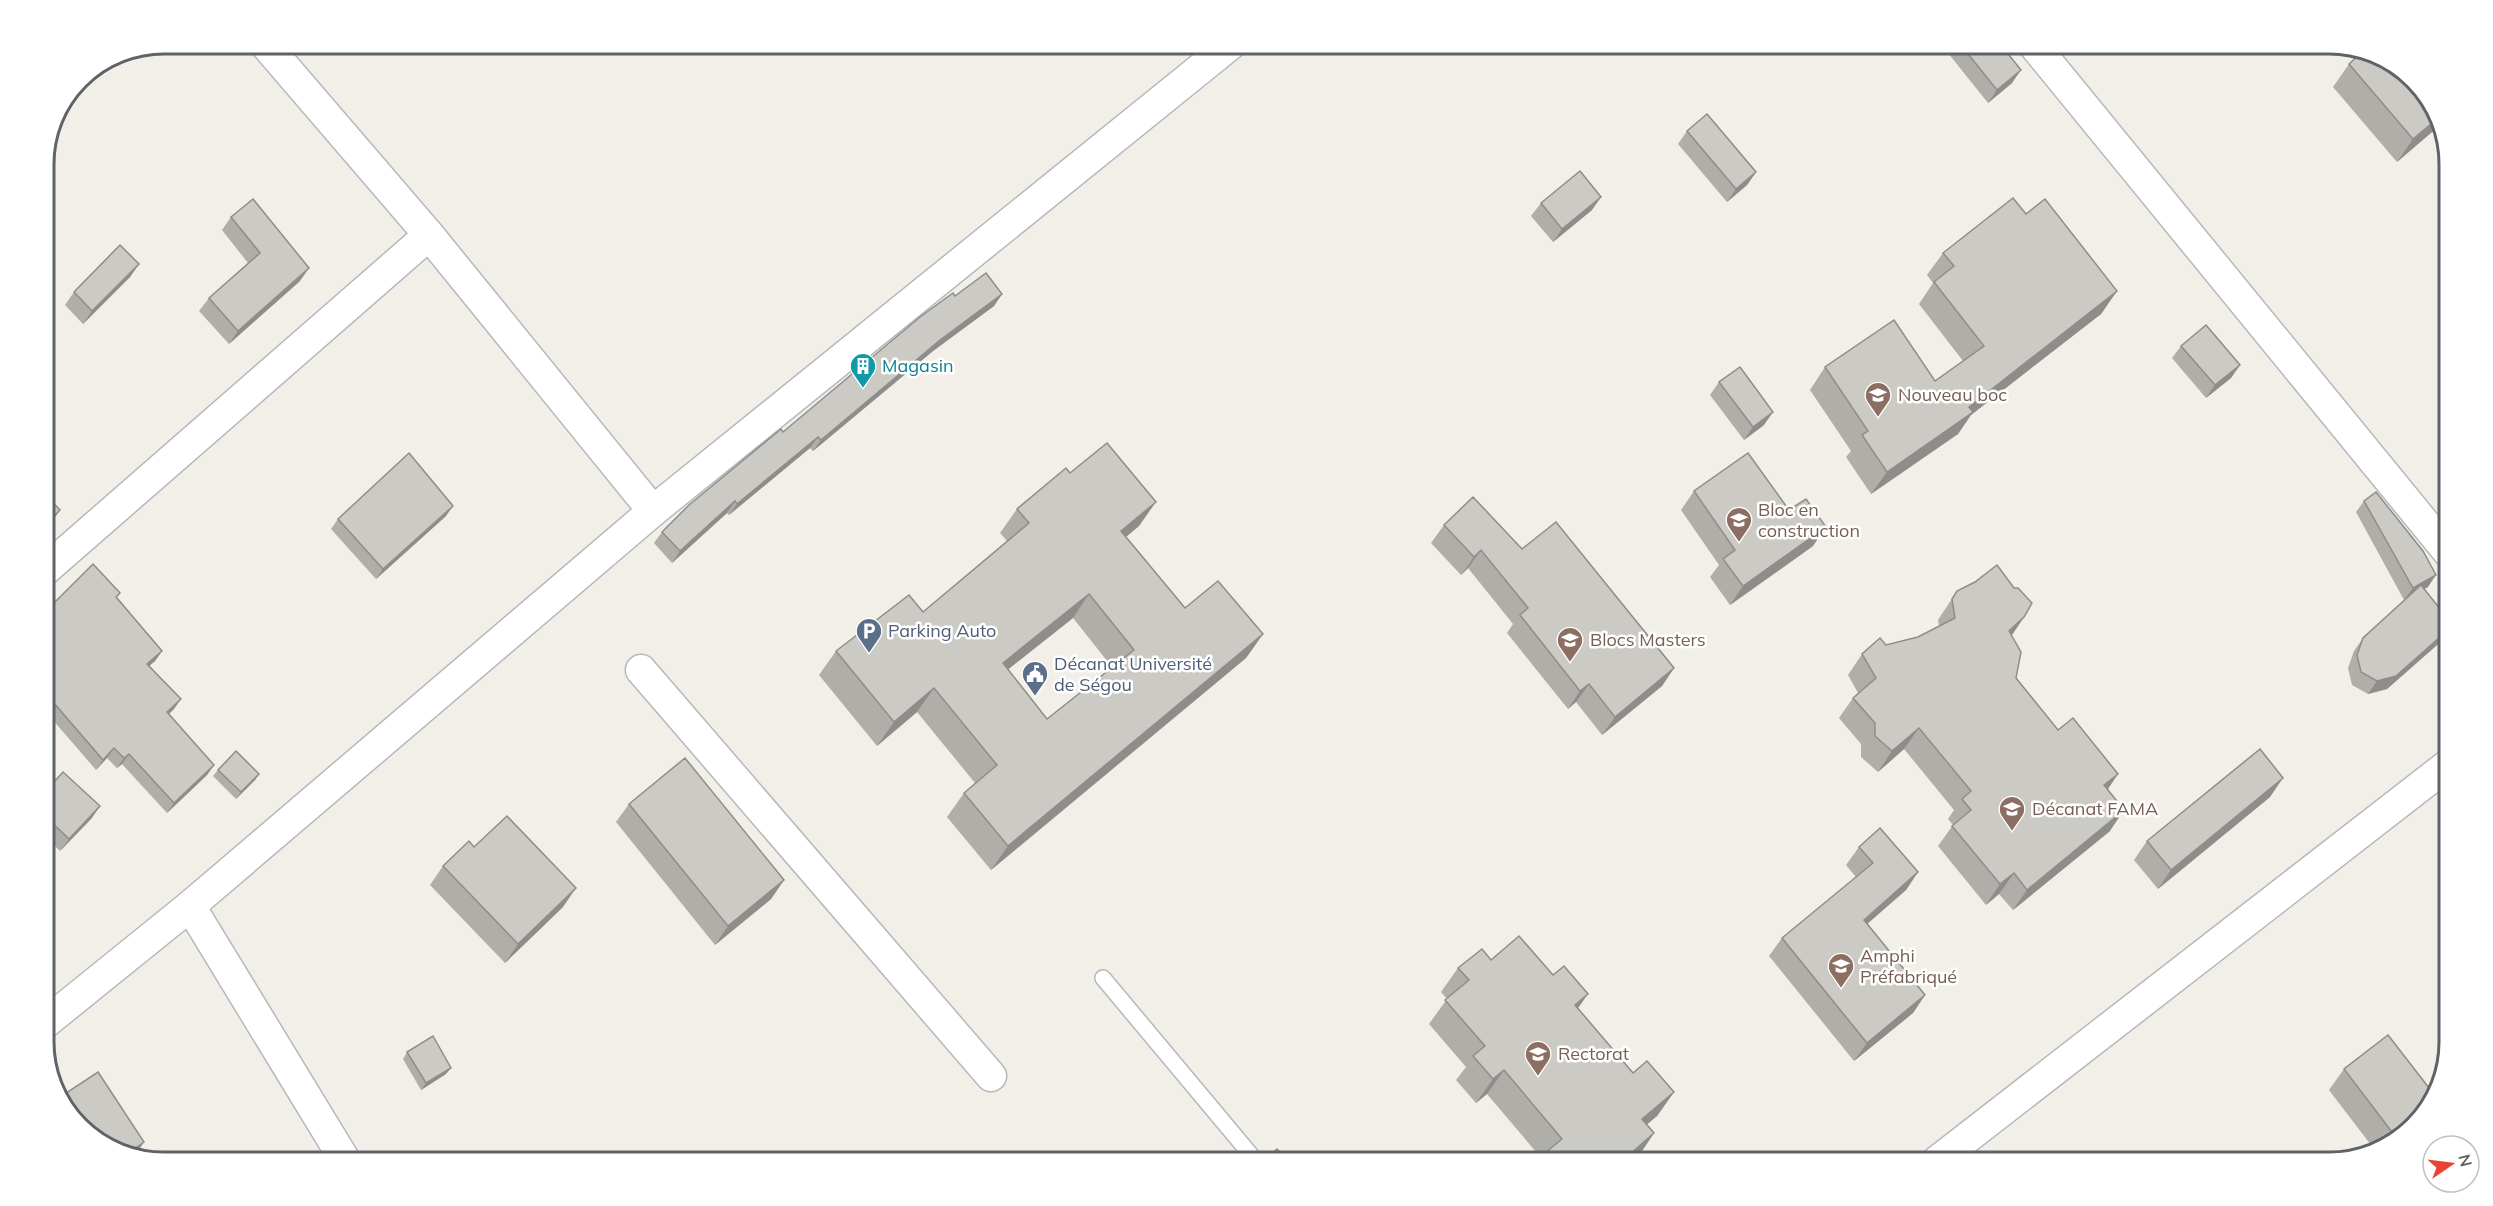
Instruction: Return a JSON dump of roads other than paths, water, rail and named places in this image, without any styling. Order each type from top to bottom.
[{"type":"street","points":[[274,54],[429,235],[653,511]]},
{"type":"street","points":[[54,1016],[189,906],[653,511],[1219,54]]},
{"type":"street","points":[[2041,54],[2439,541]]},
{"type":"street","points":[[54,561],[429,235]]},
{"type":"street","points":[[641,670],[991,1076]]},
{"type":"street","points":[[1949,1152],[2439,772]]},
{"type":"street","points":[[189,906],[340,1152]]},
{"type":"lane","points":[[1102,978],[1248,1152]]},
{"type":"place","name":"Magasin","points":[[863,389]]},
{"type":"place","name":"Nouveau boc","points":[[1878,418]]},
{"type":"place","name":"Bloc en construction","points":[[1739,543]]},
{"type":"place","name":"Parking Auto","points":[[869,654]]},
{"type":"place","name":"Blocs Masters","points":[[1570,663]]},
{"type":"place","name":"Décanat Université de Ségou","points":[[1035,697]]},
{"type":"place","name":"Décanat FAMA","points":[[2012,832]]},
{"type":"place","name":"Amphi Préfabriqué","points":[[1841,989]]},
{"type":"place","name":"Rectorat","points":[[1538,1077]]}]
